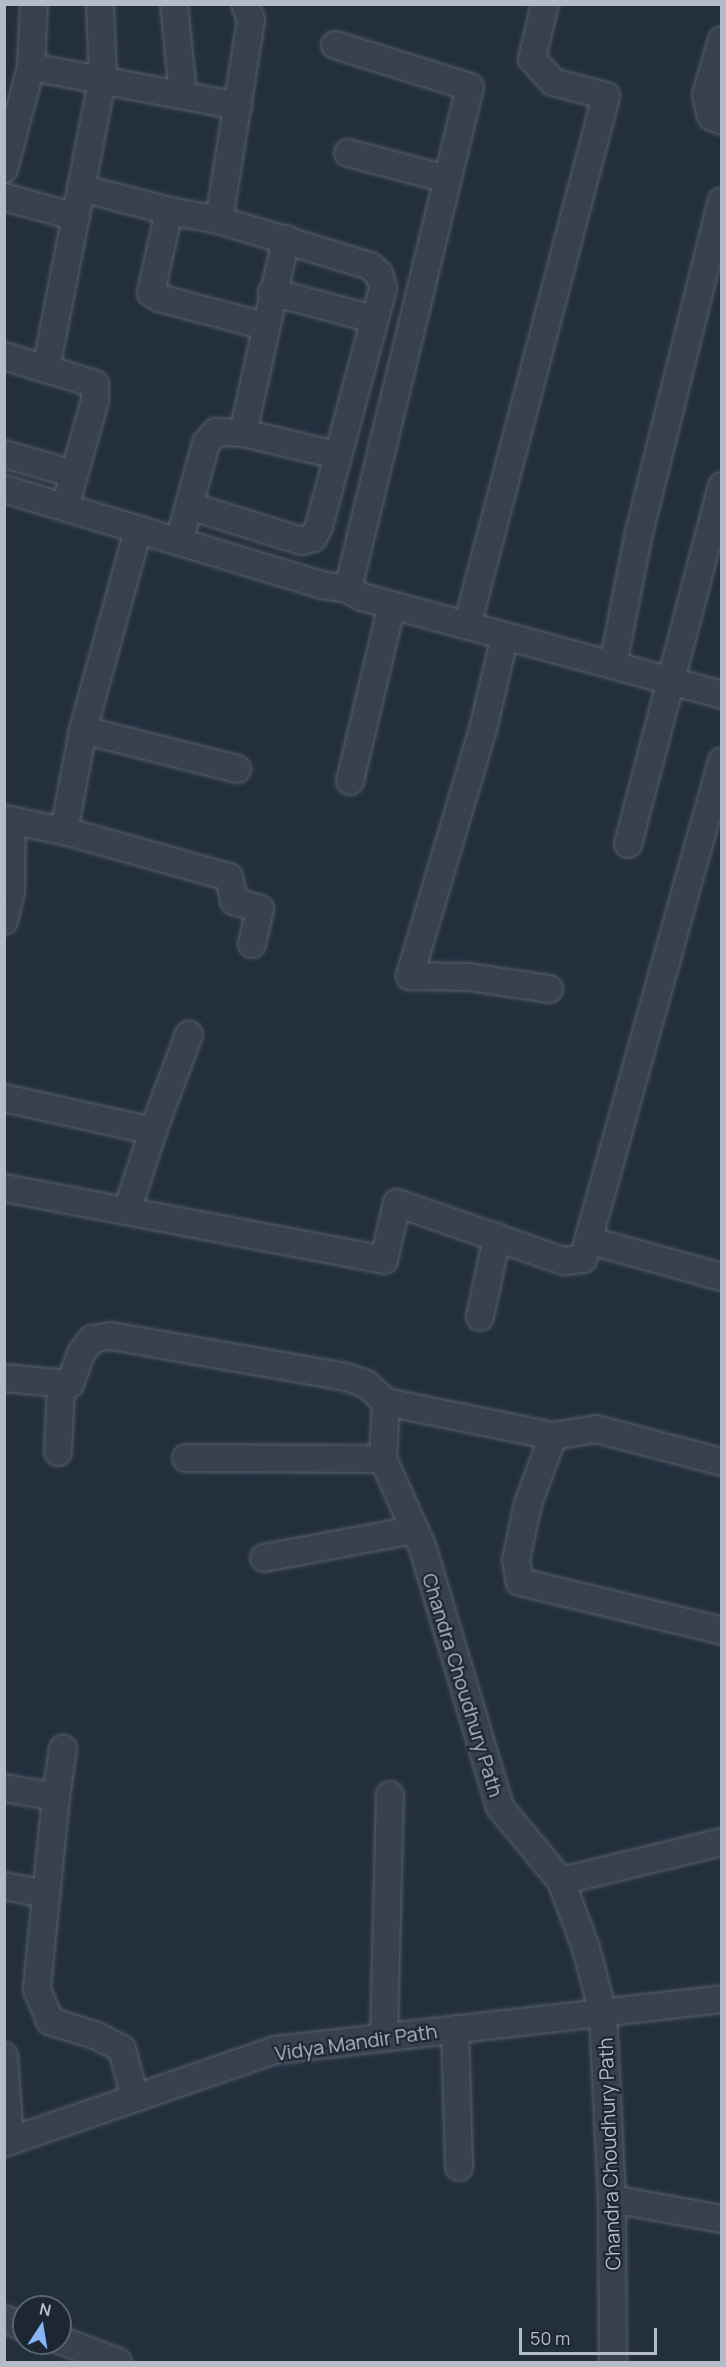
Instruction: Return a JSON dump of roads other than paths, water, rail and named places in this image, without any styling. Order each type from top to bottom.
[{"type":"street","points":[[4,169],[31,66],[34,4]]},
{"type":"street","points":[[46,369],[103,77],[99,4]]},
{"type":"street","points":[[174,4],[183,94]]},
{"type":"street","points":[[219,220],[252,20],[245,4]]},
{"type":"street","points":[[467,626],[606,96],[552,82],[532,59],[545,4]]},
{"type":"street","points":[[722,40],[705,95],[711,116],[722,121]]},
{"type":"street","points":[[335,45],[470,87],[348,589]]},
{"type":"street","points":[[31,66],[103,77],[238,106]]},
{"type":"street","points":[[348,153],[447,179]]},
{"type":"street","points":[[81,188],[169,211],[219,220],[286,239],[370,267],[379,274],[383,288],[313,538],[302,541],[190,506]]},
{"type":"street","points":[[4,197],[76,217]]},
{"type":"street","points":[[613,665],[639,533],[713,261],[722,201]]},
{"type":"street","points":[[169,211],[151,293],[159,298],[264,326]]},
{"type":"street","points":[[243,433],[264,326],[286,239]]},
{"type":"street","points":[[272,292],[373,319]]},
{"type":"street","points":[[4,356],[95,384],[65,507]]},
{"type":"street","points":[[179,542],[206,443],[216,432],[243,433],[336,455]]},
{"type":"street","points":[[4,454],[74,474]]},
{"type":"street","points":[[628,844],[722,486]]},
{"type":"street","points":[[4,489],[179,542],[348,589],[392,605],[722,695]]},
{"type":"street","points":[[64,831],[83,730],[138,530]]},
{"type":"street","points":[[350,781],[392,605]]},
{"type":"street","points":[[505,636],[480,740],[410,976],[469,977],[549,989]]},
{"type":"street","points":[[83,730],[237,769]]},
{"type":"street","points":[[4,1188],[384,1260],[397,1203],[564,1261],[583,1259],[591,1240],[722,761]]},
{"type":"street","points":[[4,921],[10,891],[8,819],[64,831],[230,877],[234,902],[260,909],[252,944]]},
{"type":"street","points":[[127,1211],[153,1131],[189,1034]]},
{"type":"street","points":[[4,1098],[153,1131]]},
{"type":"street","points":[[480,1317],[497,1237]]},
{"type":"street","points":[[591,1240],[722,1277]]},
{"type":"street","points":[[4,1378],[61,1385],[70,1384],[81,1353],[92,1339],[111,1336],[346,1377],[366,1384],[386,1402],[553,1437],[596,1429],[722,1462]]},
{"type":"street","points":[[58,1452],[61,1385]]},
{"type":"street","name":"Chandra Choudhury Path","points":[[386,1402],[383,1459],[422,1546],[500,1807],[561,1881],[586,1948],[603,2013],[612,2199],[613,2362]]},
{"type":"street","points":[[553,1437],[528,1504],[516,1560],[516,1575],[520,1582],[722,1631]]},
{"type":"street","points":[[186,1458],[383,1459]]},
{"type":"street","points":[[264,1558],[414,1530]]},
{"type":"street","points":[[63,1749],[45,1894],[37,1989],[50,2021],[97,2036],[122,2049],[135,2098]]},
{"type":"street","points":[[4,1788],[56,1797]]},
{"type":"street","points":[[384,2037],[390,1795]]},
{"type":"street","points":[[561,1881],[722,1842]]},
{"type":"street","points":[[4,1886],[45,1894]]},
{"type":"street","name":"Vidya Mandir Path","points":[[7,2142],[276,2050],[722,1999]]},
{"type":"street","points":[[455,2029],[459,2167]]},
{"type":"street","points":[[4,2056],[7,2142]]},
{"type":"street","points":[[612,2199],[722,2219]]},
{"type":"street","points":[[72,2345],[118,2362]]}]
